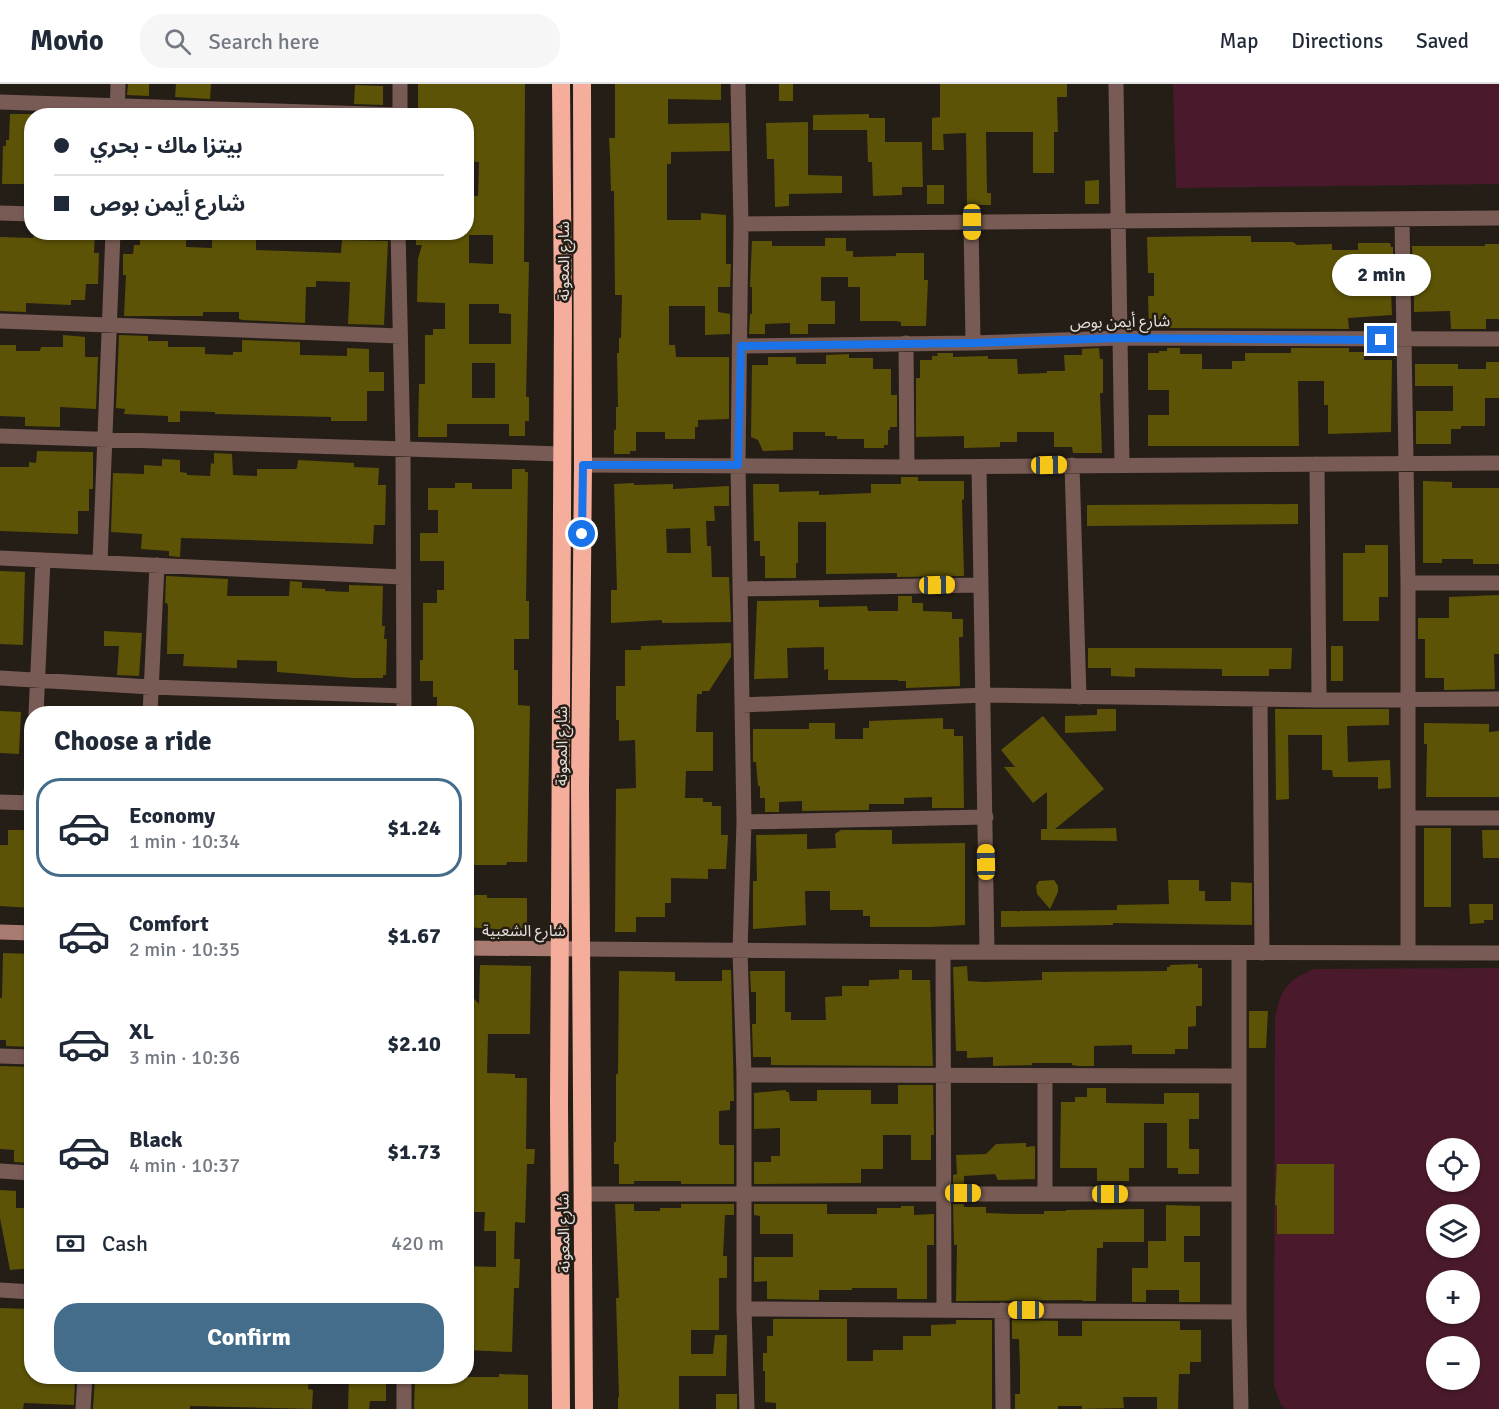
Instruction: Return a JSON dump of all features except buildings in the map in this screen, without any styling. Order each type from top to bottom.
[{"type":"highway","name":"شارع المعونة","points":[[561,84],[563,312],[561,1409]]},
{"type":"highway","name":"شارع المعونة","points":[[582,84],[583,465],[580,786],[585,1409]]},
{"type":"street","points":[[118,84],[118,108]]},
{"type":"street","points":[[400,84],[400,108]]},
{"type":"street","points":[[738,84],[741,224],[738,465],[744,822],[740,951],[744,1075],[744,1309],[747,1409]]},
{"type":"street","points":[[1116,84],[1122,464]]},
{"type":"street","points":[[0,102],[79,108]]},
{"type":"street","points":[[0,213],[24,214]]},
{"type":"street","points":[[741,224],[1499,218]]},
{"type":"street","points":[[1402,219],[1408,583],[1408,952]]},
{"type":"street","points":[[972,222],[973,343]]},
{"type":"street","points":[[100,562],[113,240]]},
{"type":"street","points":[[398,240],[403,450],[404,706]]},
{"type":"street","points":[[0,321],[400,336]]},
{"type":"street","name":"شارع أيمن بوص","points":[[741,346],[973,343],[1119,338],[1499,339]]},
{"type":"street","points":[[906,343],[907,467]]},
{"type":"street","points":[[0,436],[561,454]]},
{"type":"street","points":[[583,465],[980,467],[1122,464],[1499,463]]},
{"type":"street","points":[[1317,464],[1319,700]]},
{"type":"street","points":[[1072,465],[1079,697]]},
{"type":"street","points":[[980,467],[987,951]]},
{"type":"street","points":[[0,558],[402,577]]},
{"type":"street","points":[[36,706],[43,560]]},
{"type":"street","points":[[150,706],[157,565]]},
{"type":"street","points":[[1408,583],[1499,583]]},
{"type":"street","points":[[740,589],[981,585]]},
{"type":"street","points":[[0,678],[151,687],[404,696]]},
{"type":"street","points":[[742,705],[985,695],[1260,700],[1499,699]]},
{"type":"street","points":[[1260,700],[1262,953]]},
{"type":"street","points":[[0,801],[24,803]]},
{"type":"street","points":[[744,822],[986,817]]},
{"type":"street","points":[[1408,818],[1499,818]]},
{"type":"street","points":[[0,932],[24,933]]},
{"type":"street","name":"شارع الشعبية","points":[[474,948],[582,949]]},
{"type":"street","points":[[582,949],[1499,953]]},
{"type":"street","points":[[943,952],[944,1310]]},
{"type":"street","points":[[1239,952],[1241,1409]]},
{"type":"street","points":[[0,1056],[24,1057]]},
{"type":"street","points":[[744,1075],[1239,1076]]},
{"type":"street","points":[[1045,1077],[1045,1194]]},
{"type":"street","points":[[0,1172],[24,1173]]},
{"type":"street","points":[[582,1194],[1239,1194]]},
{"type":"street","points":[[0,1290],[24,1292]]},
{"type":"street","points":[[744,1309],[1239,1312]]},
{"type":"street","points":[[1002,1310],[1003,1409]]},
{"type":"street","points":[[83,1409],[85,1384]]},
{"type":"street","points":[[404,1384],[404,1409]]},
{"type":"shaded area","points":[[1173,84],[1499,84],[1499,184],[1176,188]]},
{"type":"shaded area","points":[[1499,968],[1499,1409],[1286,1409],[1281,1405],[1274,1385],[1275,1021],[1279,1002],[1286,988],[1304,973],[1314,969]]},
{"type":"route","points":[[582,534],[583,465],[738,465],[741,346],[973,343],[1119,338],[1381,340]]}]
